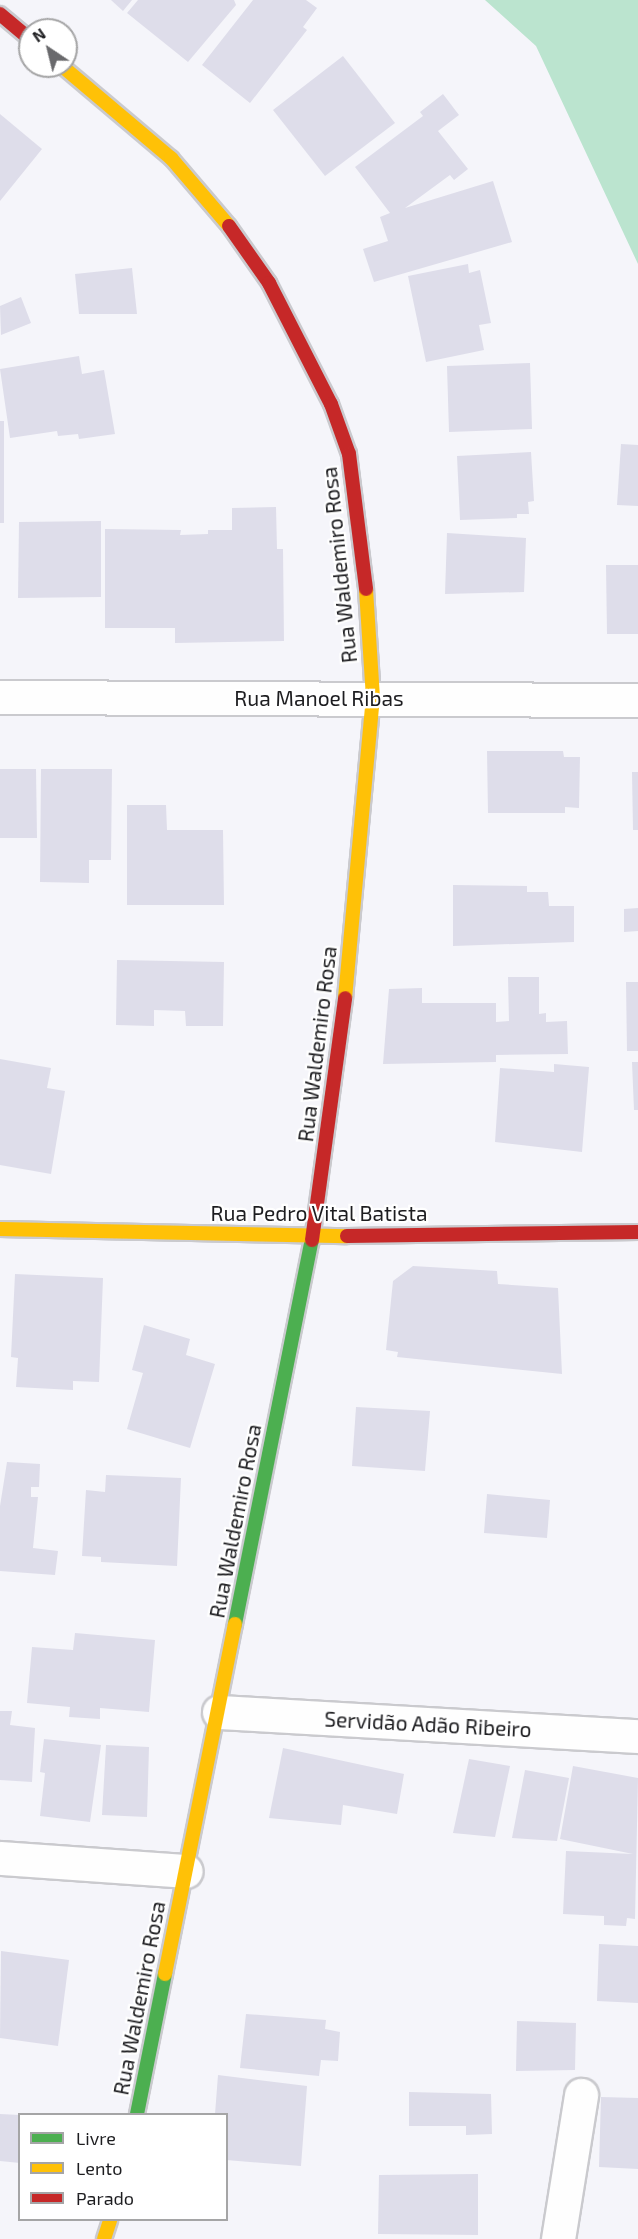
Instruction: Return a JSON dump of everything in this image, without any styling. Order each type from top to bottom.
[{"type":"street","points":[[0,14],[18,29]]},
{"type":"street","name":"Rua Waldemiro Rosa","points":[[76,78],[171,158],[213,203],[269,283],[307,353],[331,404],[349,454],[365,572],[373,698],[340,1051],[313,1236],[137,2113]]},
{"type":"street","name":"Rua Manoel Ribas","points":[[0,697],[638,699]]},
{"type":"street","name":"Rua Pedro Vital Batista","points":[[0,1229],[313,1236],[638,1232]]},
{"type":"street","name":"Servidão Adão Ribeiro","points":[[219,1713],[638,1736]]},
{"type":"street","points":[[0,1858],[186,1871]]},
{"type":"street","points":[[558,2239],[581,2095]]},
{"type":"street","points":[[104,2239],[110,2221]]},
{"type":"green space","points":[[485,0],[638,0],[638,264],[536,46]]},
{"type":"building","points":[[111,0],[132,0],[123,11]]},
{"type":"building","points":[[138,0],[234,0],[236,5],[188,62],[127,13]]},
{"type":"building","points":[[253,0],[306,0],[317,8],[303,27],[307,30],[250,103],[202,65]]},
{"type":"building","points":[[343,56],[395,123],[325,176],[273,110]]},
{"type":"building","points":[[443,94],[459,115],[438,131],[468,169],[454,180],[450,175],[405,208],[493,181],[512,242],[374,282],[363,249],[388,241],[380,217],[390,213],[355,167],[423,116],[420,112]]},
{"type":"building","points":[[0,114],[42,149],[0,201]]},
{"type":"building","points":[[468,264],[469,273],[480,270],[491,323],[479,325],[484,350],[426,362],[408,276]]},
{"type":"building","points":[[132,268],[137,314],[79,314],[75,274]]},
{"type":"building","points":[[21,297],[31,323],[1,335],[0,306]]},
{"type":"building","points":[[79,356],[82,374],[104,370],[115,434],[79,439],[78,434],[58,436],[57,431],[10,438],[0,369]]},
{"type":"building","points":[[530,363],[532,429],[449,432],[447,366]]},
{"type":"building","points":[[0,421],[4,421],[4,523],[0,523]]},
{"type":"building","points":[[621,444],[638,445],[638,506],[617,505]]},
{"type":"building","points":[[531,452],[534,501],[528,502],[529,514],[517,514],[517,518],[460,520],[457,456]]},
{"type":"building","points":[[276,507],[277,549],[283,549],[284,641],[175,643],[175,628],[105,628],[105,529],[181,530],[180,535],[208,534],[208,530],[232,530],[232,508]]},
{"type":"building","points":[[101,521],[101,597],[18,598],[19,522]]},
{"type":"building","points":[[447,533],[526,538],[524,592],[445,594]]},
{"type":"building","points":[[606,565],[638,565],[638,634],[607,634]]},
{"type":"building","points":[[487,751],[563,751],[564,757],[580,757],[579,808],[565,807],[565,813],[488,813]]},
{"type":"building","points":[[0,769],[36,769],[37,838],[0,838]]},
{"type":"building","points":[[41,769],[112,769],[111,860],[89,860],[89,883],[40,882]]},
{"type":"building","points":[[632,772],[638,772],[638,830],[633,830]]},
{"type":"building","points":[[127,805],[166,805],[167,830],[223,830],[224,905],[127,905]]},
{"type":"building","points":[[453,885],[527,886],[527,892],[548,892],[549,906],[574,906],[574,942],[453,946]]},
{"type":"building","points":[[638,908],[638,931],[624,932],[624,909]]},
{"type":"building","points":[[117,960],[224,962],[223,1026],[186,1026],[185,1011],[154,1010],[154,1026],[116,1025]]},
{"type":"building","points":[[508,977],[539,977],[539,1014],[546,1013],[546,1022],[567,1021],[568,1054],[496,1055],[496,1062],[383,1064],[389,989],[422,988],[422,1003],[496,1003],[496,1022],[509,1021]]},
{"type":"building","points":[[626,982],[638,982],[638,1051],[627,1051]]},
{"type":"building","points":[[0,1059],[51,1068],[47,1088],[65,1091],[51,1174],[0,1165]]},
{"type":"building","points":[[632,1062],[638,1062],[638,1110],[634,1110]]},
{"type":"building","points":[[554,1064],[589,1067],[582,1152],[495,1142],[500,1068],[554,1072]]},
{"type":"building","points":[[413,1266],[497,1271],[498,1284],[558,1288],[562,1374],[397,1357],[398,1352],[386,1350],[393,1281]]},
{"type":"building","points":[[15,1274],[103,1278],[99,1382],[73,1381],[73,1390],[16,1387],[18,1358],[11,1357]]},
{"type":"building","points":[[144,1325],[190,1339],[186,1355],[215,1364],[190,1448],[127,1429],[143,1373],[132,1370]]},
{"type":"building","points":[[356,1407],[430,1411],[425,1471],[352,1466]]},
{"type":"building","points":[[7,1462],[40,1464],[39,1487],[31,1487],[31,1497],[38,1497],[33,1548],[58,1551],[55,1575],[0,1571],[0,1506]]},
{"type":"building","points":[[106,1475],[181,1478],[177,1566],[101,1562],[101,1557],[82,1556],[86,1490],[105,1492]]},
{"type":"building","points":[[487,1494],[550,1500],[547,1538],[484,1533]]},
{"type":"building","points":[[75,1633],[155,1640],[149,1712],[100,1708],[100,1719],[69,1717],[70,1707],[27,1703],[32,1647],[73,1650]]},
{"type":"building","points":[[0,1711],[12,1711],[10,1725],[35,1728],[32,1782],[0,1780]]},
{"type":"building","points":[[44,1739],[101,1745],[90,1822],[40,1816],[45,1773],[40,1772]]},
{"type":"building","points":[[106,1745],[149,1747],[147,1817],[102,1815]]},
{"type":"building","points":[[283,1748],[404,1774],[397,1814],[343,1805],[341,1825],[269,1818]]},
{"type":"building","points":[[469,1759],[510,1766],[495,1837],[453,1833]]},
{"type":"building","points":[[573,1766],[638,1778],[635,1919],[627,1918],[626,1926],[604,1925],[604,1916],[563,1914],[566,1851],[633,1854],[560,1839]]},
{"type":"building","points":[[525,1770],[569,1778],[557,1841],[512,1838]]},
{"type":"building","points":[[599,1944],[638,1946],[638,2003],[597,2001]]},
{"type":"building","points":[[1,1951],[69,1960],[58,2046],[0,2038]]},
{"type":"building","points":[[246,2014],[326,2020],[325,2029],[340,2032],[338,2061],[321,2060],[319,2076],[240,2068]]},
{"type":"building","points":[[517,2021],[576,2023],[575,2070],[516,2071]]},
{"type":"building","points":[[218,2075],[307,2086],[301,2166],[228,2160],[228,2113],[215,2113]]},
{"type":"building","points":[[409,2092],[491,2094],[492,2134],[466,2135],[466,2126],[409,2126]]},
{"type":"building","points":[[601,2097],[638,2098],[638,2169],[599,2167]]},
{"type":"building","points":[[0,2114],[18,2115],[18,2163],[0,2161]]},
{"type":"building","points":[[478,2174],[478,2235],[378,2234],[379,2175]]},
{"type":"traffic: fast","points":[[235,1624],[312,1240]]},
{"type":"traffic: fast","points":[[137,2113],[165,1974]]},
{"type":"traffic: slow","points":[[76,78],[171,158],[229,226]]},
{"type":"traffic: slow","points":[[345,998],[373,698],[366,589]]},
{"type":"traffic: slow","points":[[0,1229],[347,1236]]},
{"type":"traffic: slow","points":[[165,1974],[235,1624]]},
{"type":"traffic: slow","points":[[104,2239],[110,2221]]},
{"type":"traffic: jam","points":[[0,14],[18,29]]},
{"type":"traffic: jam","points":[[229,226],[269,283],[331,404],[349,454],[366,589]]},
{"type":"traffic: jam","points":[[312,1240],[345,998]]},
{"type":"traffic: jam","points":[[347,1236],[638,1232]]}]
